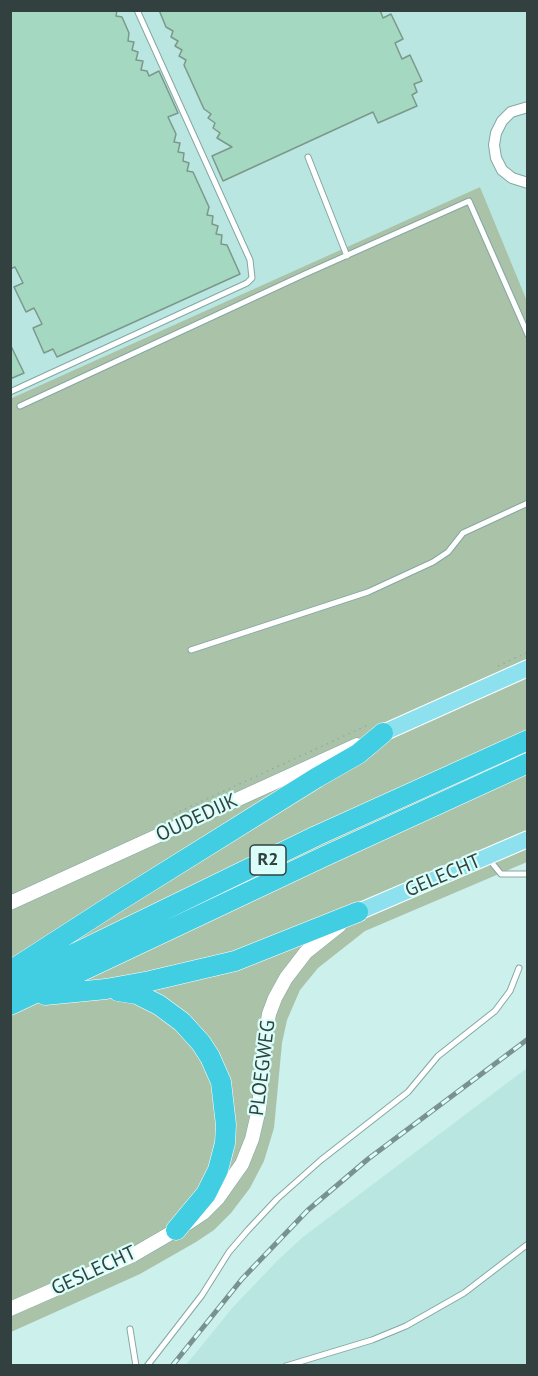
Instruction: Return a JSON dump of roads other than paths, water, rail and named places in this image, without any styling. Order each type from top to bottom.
[{"type":"highway","name":"R2","points":[[10,971],[144,885],[358,754],[376,729]]},
{"type":"highway","name":"R2","points":[[10,985],[316,836],[528,740]]},
{"type":"highway","name":"R2","points":[[19,1001],[312,861],[528,763]]},
{"type":"highway","name":"R2","points":[[19,1001],[106,989],[235,962],[358,912]]},
{"type":"highway","name":"R2","points":[[106,989],[137,994],[159,1005],[182,1022],[201,1043],[221,1082],[226,1125],[225,1143],[218,1170],[200,1201],[176,1230]]},
{"type":"main road","points":[[376,729],[528,668]]},
{"type":"main road","name":"GELECHT","points":[[358,912],[528,839]]},
{"type":"street","points":[[528,107],[511,112],[502,121],[496,133],[494,146],[496,158],[502,170],[512,178],[528,183]]},
{"type":"street","name":"OUDEDIJK","points":[[10,903],[376,729]]},
{"type":"street","name":"PLOEGWEG","points":[[176,1230],[203,1213],[218,1198],[248,1153],[258,1109],[269,1014],[286,978],[306,952],[358,912]]},
{"type":"street","name":"GESLECHT","points":[[10,1309],[116,1263],[176,1230]]},
{"type":"lane","points":[[10,392],[247,283],[252,278],[250,260],[137,10]]},
{"type":"lane","points":[[308,157],[347,256]]},
{"type":"lane","points":[[21,406],[469,201],[528,335]]},
{"type":"lane","points":[[191,650],[368,592],[433,562],[448,552],[463,533],[528,503]]},
{"type":"lane","points":[[487,857],[501,874],[528,874]]},
{"type":"lane","points":[[147,1365],[202,1295],[229,1252],[277,1199],[408,1092],[438,1056],[495,1011],[510,991],[519,968]]},
{"type":"lane","points":[[286,1365],[372,1340],[406,1326],[464,1293],[528,1244]]},
{"type":"lane","points":[[130,1329],[136,1365]]},
{"type":"railway","points":[[172,1366],[242,1279],[308,1210],[368,1159],[528,1039]]}]
